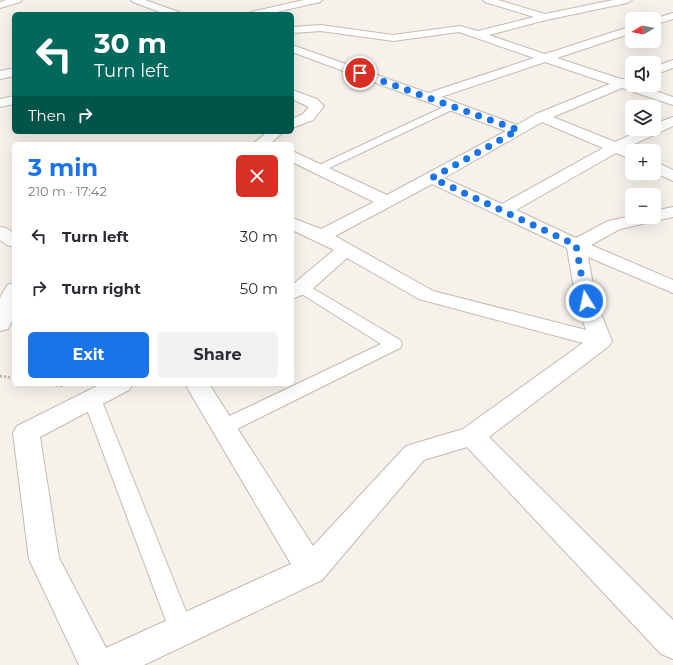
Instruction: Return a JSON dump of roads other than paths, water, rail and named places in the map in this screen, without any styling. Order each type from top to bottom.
[{"type":"street","points":[[0,5],[17,0]]},
{"type":"street","points":[[136,0],[169,12]]},
{"type":"street","points":[[264,12],[318,0]]},
{"type":"street","points":[[488,0],[545,17]]},
{"type":"street","points":[[477,35],[545,17],[627,0]]},
{"type":"street","points":[[661,20],[673,16]]},
{"type":"street","points":[[294,30],[321,28],[393,38],[460,29],[544,58],[625,82]]},
{"type":"street","points":[[428,97],[625,31]]},
{"type":"street","points":[[294,49],[518,130]]},
{"type":"street","points":[[661,69],[672,65]]},
{"type":"street","points":[[0,75],[12,72]]},
{"type":"street","points":[[321,236],[432,178],[541,117],[625,82]]},
{"type":"street","points":[[651,92],[673,101]]},
{"type":"street","points":[[294,95],[312,102],[317,106],[308,117],[294,123]]},
{"type":"street","points":[[0,103],[12,100]]},
{"type":"street","points":[[541,117],[625,152]]},
{"type":"street","points":[[502,211],[616,147],[673,122]]},
{"type":"street","points":[[264,142],[274,134]]},
{"type":"street","points":[[294,157],[386,201]]},
{"type":"street","points":[[661,170],[673,176]]},
{"type":"street","points":[[432,178],[576,245],[673,287]]},
{"type":"street","points":[[661,215],[673,212]]},
{"type":"street","points":[[576,245],[614,225],[625,223]]},
{"type":"street","points":[[294,224],[321,236],[426,295],[601,341]]},
{"type":"street","points":[[0,232],[12,240]]},
{"type":"street","points":[[576,245],[586,301],[601,341]]},
{"type":"street","points":[[297,291],[345,250]]},
{"type":"street","points":[[0,324],[12,294]]},
{"type":"street","points":[[0,333],[12,335]]},
{"type":"street","points":[[107,665],[312,570],[415,453],[472,436],[601,341]]},
{"type":"street","points":[[97,665],[44,559],[26,433],[117,386]]},
{"type":"street","points":[[198,386],[312,570]]},
{"type":"street","points":[[472,436],[673,643]]},
{"type":"lane","points":[[320,169],[452,106]]},
{"type":"lane","points":[[224,427],[394,344],[297,291]]},
{"type":"lane","points":[[92,399],[181,630]]}]
